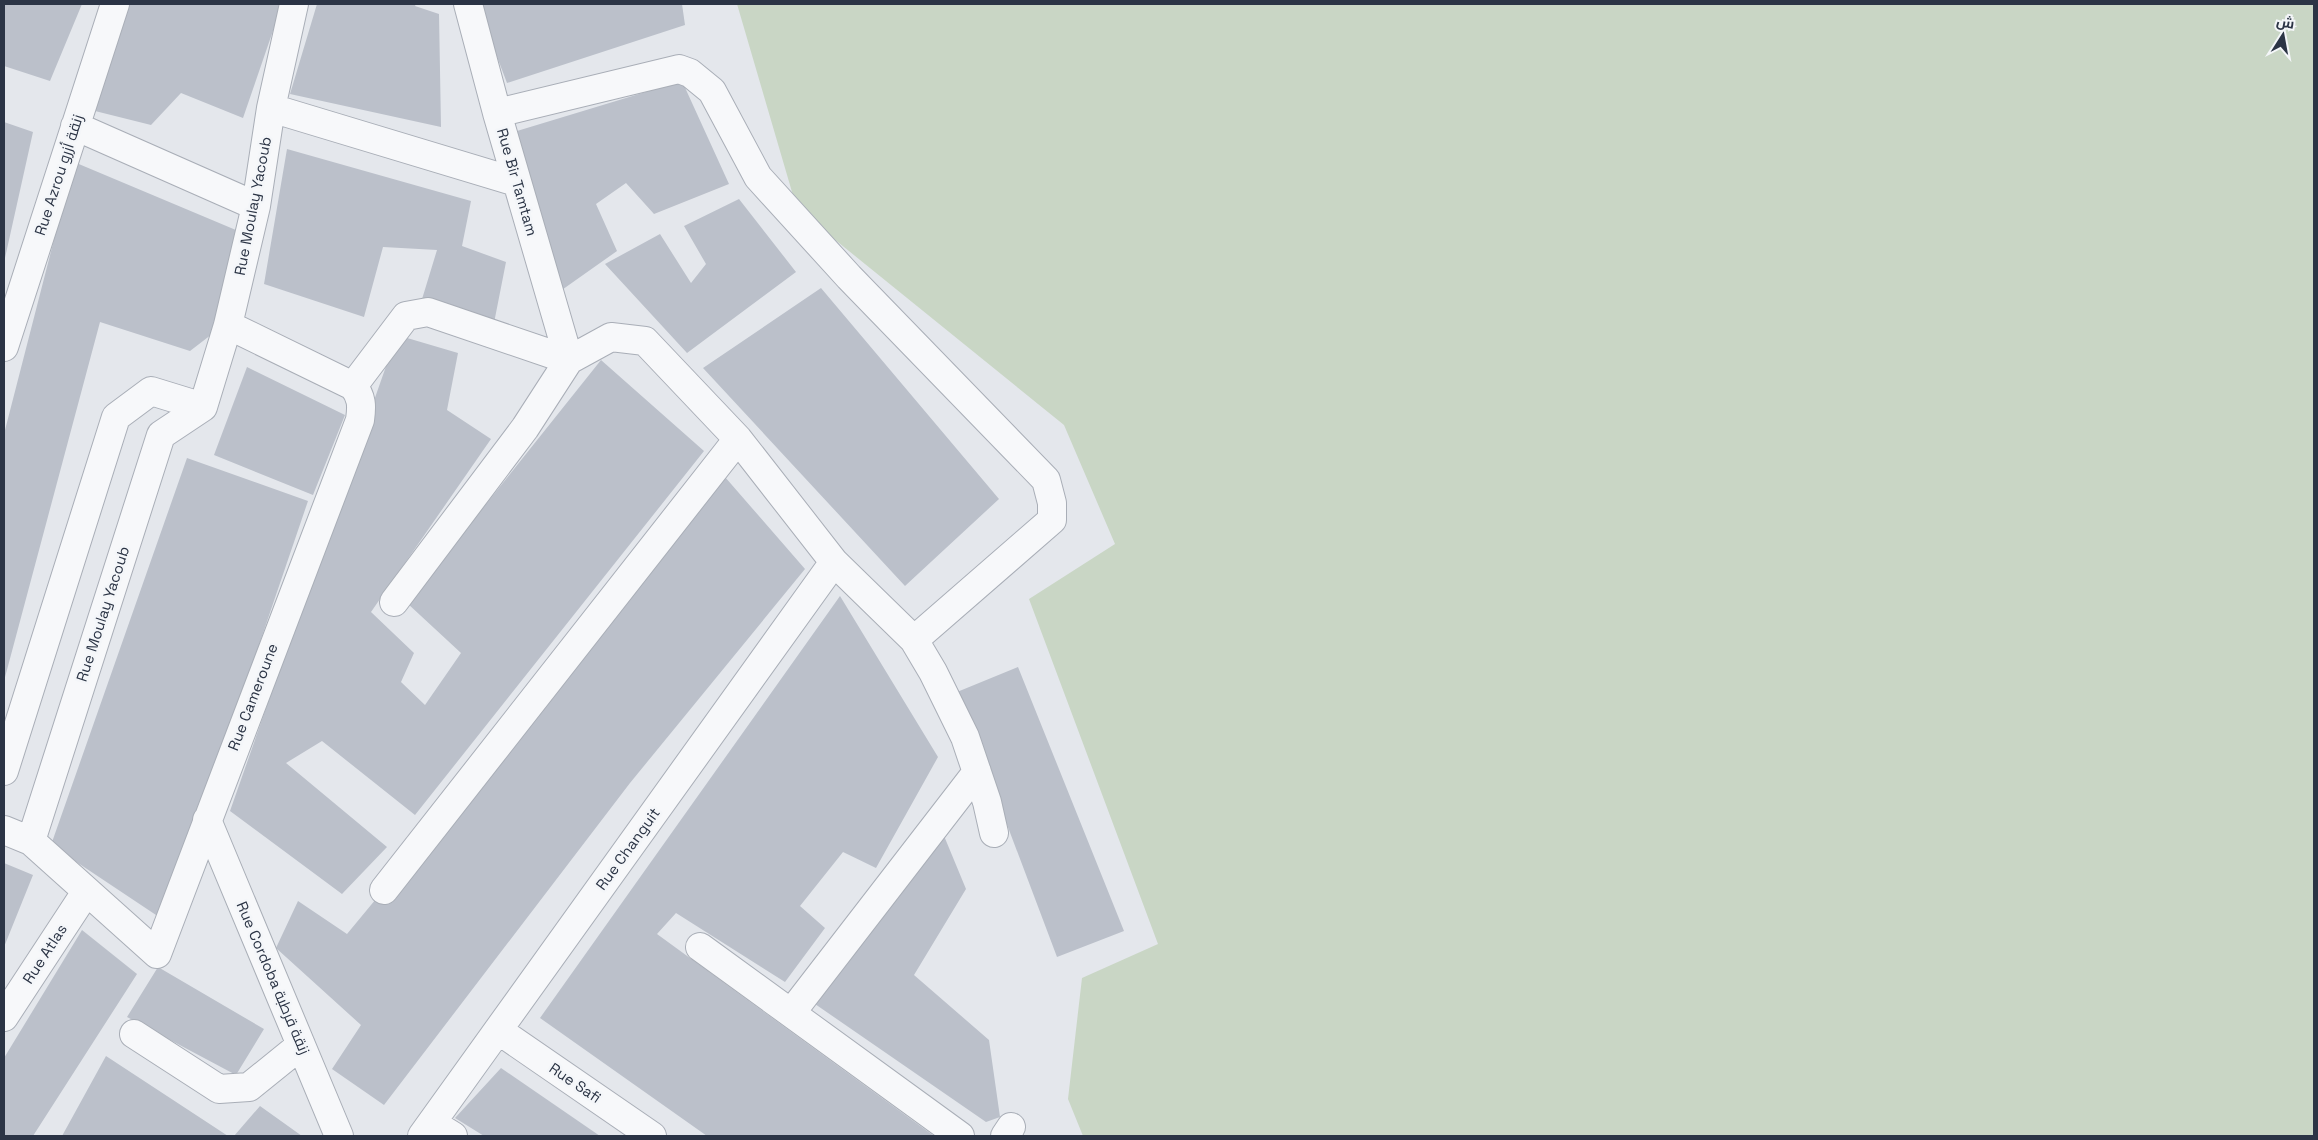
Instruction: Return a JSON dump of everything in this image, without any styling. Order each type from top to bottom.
[{"type":"street","name":"Rue Azrou زنقة أزرو","points":[[4,347],[115,4]]},
{"type":"street","name":"Rue Moulay Yacoub","points":[[31,840],[161,435],[203,407],[228,325],[256,206],[271,108],[294,4]]},
{"type":"street","name":"Rue Bir Tamtam","points":[[468,4],[516,182],[569,360]]},
{"type":"street","points":[[497,113],[679,69],[690,73],[712,91],[758,177],[849,277],[1046,480],[1052,503],[1052,520],[914,640]]},
{"type":"street","points":[[271,108],[516,182]]},
{"type":"street","points":[[75,126],[256,206]]},
{"type":"street","points":[[228,325],[353,386],[406,316],[428,312],[569,360]]},
{"type":"street","points":[[394,602],[525,428],[569,360],[611,337],[645,341],[738,439],[834,562],[914,640],[950,704],[977,772],[994,833]]},
{"type":"street","name":"Rue Cameroune","points":[[4,830],[31,840],[86,892],[157,954],[360,420],[362,404],[359,394],[353,386]]},
{"type":"street","points":[[4,771],[116,417],[151,391],[203,407]]},
{"type":"street","points":[[384,890],[738,439]]},
{"type":"street","name":"Rue Changuit","points":[[436,1132],[498,1030],[834,562]]},
{"type":"street","points":[[791,1013],[977,772]]},
{"type":"street","name":"Rue Cordoba زنقة قرطبة","points":[[207,820],[339,1136]]},
{"type":"street","name":"Rue Atlas","points":[[8,1004],[86,892]]},
{"type":"street","points":[[700,947],[960,1136]]},
{"type":"street","name":"Rue Safi","points":[[498,1030],[652,1136]]},
{"type":"street","points":[[134,1034],[219,1089],[249,1087],[301,1045]]},
{"type":"green space","points":[[737,4],[2314,4],[2314,1136],[1083,1136],[1068,1099],[1082,978],[1158,944],[1029,599],[1115,544],[1064,425],[797,209]]},
{"type":"building","points":[[4,4],[82,4],[50,81],[4,66]]},
{"type":"building","points":[[124,4],[279,4],[276,22],[243,118],[181,93],[151,125],[87,109]]},
{"type":"building","points":[[317,4],[416,4],[415,6],[439,14],[441,127],[290,94]]},
{"type":"building","points":[[477,4],[682,4],[685,25],[507,83]]},
{"type":"building","points":[[682,81],[729,184],[654,214],[626,183],[596,204],[617,251],[559,292],[517,131]]},
{"type":"building","points":[[4,122],[33,132],[5,258],[4,258]]},
{"type":"building","points":[[287,149],[471,201],[462,246],[506,262],[494,323],[419,309],[437,250],[383,247],[364,317],[264,284]]},
{"type":"building","points":[[74,162],[243,233],[216,331],[190,351],[100,322],[4,681],[4,434]]},
{"type":"building","points":[[739,199],[796,272],[687,353],[605,264],[660,234],[691,283],[706,264],[684,226]]},
{"type":"building","points":[[821,288],[999,499],[905,586],[703,368]]},
{"type":"building","points":[[397,335],[458,353],[447,410],[491,439],[371,612],[414,653],[401,682],[425,705],[461,653],[407,603],[601,360],[704,451],[415,815],[322,741],[286,763],[387,847],[342,894],[230,811]]},
{"type":"building","points":[[247,367],[345,415],[313,495],[214,455]]},
{"type":"building","points":[[187,458],[308,501],[165,921],[51,845]]},
{"type":"building","points":[[725,477],[805,569],[630,783],[384,1105],[332,1069],[361,1025],[276,948],[298,901],[347,934]]},
{"type":"building","points":[[840,596],[938,757],[876,868],[843,852],[800,906],[825,928],[785,982],[676,913],[657,934],[934,1136],[707,1136],[540,1018]]},
{"type":"building","points":[[1018,667],[1124,931],[1057,957],[957,692]]},
{"type":"building","points":[[942,831],[966,889],[914,975],[989,1040],[1000,1117],[986,1122],[815,1004]]},
{"type":"building","points":[[4,863],[33,875],[4,947]]},
{"type":"building","points":[[82,930],[137,974],[33,1136],[4,1136],[4,1058]]},
{"type":"building","points":[[158,967],[264,1029],[236,1075],[127,1017]]},
{"type":"building","points":[[106,1056],[228,1136],[62,1136]]},
{"type":"building","points":[[501,1068],[600,1136],[484,1136],[455,1118]]},
{"type":"building","points":[[260,1106],[302,1136],[234,1136]]}]
